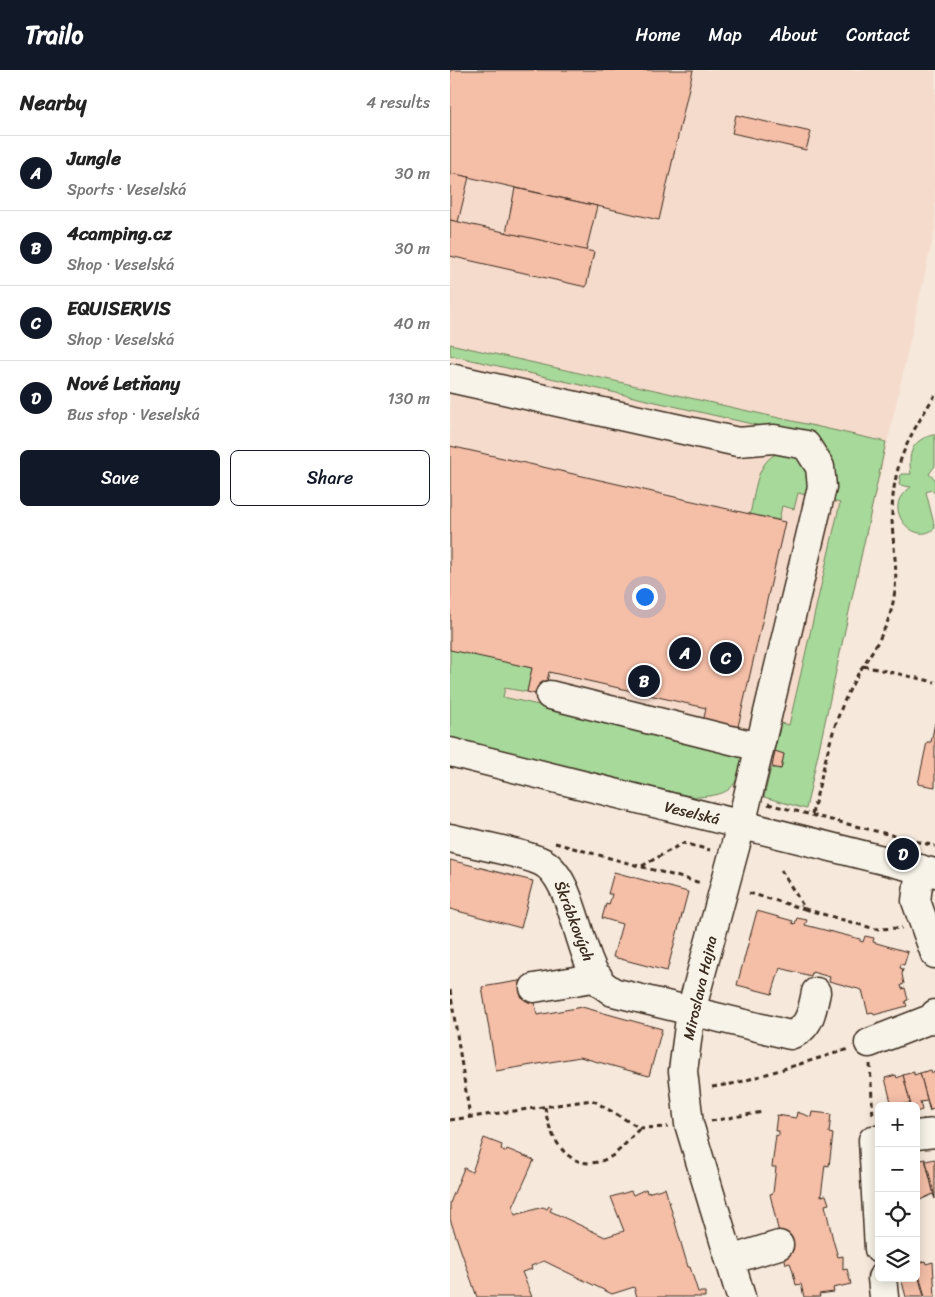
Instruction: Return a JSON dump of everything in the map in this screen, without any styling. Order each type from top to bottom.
[{"type":"street","name":"Miroslava Hajna","points":[[450,378],[738,442],[774,439],[806,445],[820,468],[822,487],[741,825],[691,1011],[683,1071],[689,1124],[741,1297]]},
{"type":"street","points":[[550,695],[759,747]]},
{"type":"street","name":"Veselská","points":[[450,752],[928,871]]},
{"type":"street","name":"Škrábkových","points":[[450,838],[541,861],[554,872],[563,887],[592,968],[613,992],[790,1035],[799,1032],[806,1026],[816,992]]},
{"type":"street","points":[[928,871],[916,901],[935,954]]},
{"type":"street","points":[[534,988],[598,977]]},
{"type":"street","points":[[869,1043],[934,1016]]},
{"type":"street","points":[[920,1135],[935,1133]]},
{"type":"street","points":[[876,1147],[879,1237]]},
{"type":"street","points":[[730,1260],[779,1245]]},
{"type":"street","points":[[882,1282],[884,1297]]},
{"type":"path","points":[[935,395],[914,427],[902,452],[895,475],[892,515],[897,581],[891,612],[880,640],[849,690],[839,715],[812,814],[935,846]]},
{"type":"path","points":[[863,666],[935,682]]},
{"type":"path","points":[[554,842],[701,882],[699,892]]},
{"type":"path","points":[[641,866],[683,843],[710,850]]},
{"type":"path","points":[[779,867],[805,909]]},
{"type":"path","points":[[749,893],[875,929],[901,928],[922,921]]},
{"type":"path","points":[[450,990],[470,1117]]},
{"type":"path","points":[[712,1087],[737,1083],[869,1043],[875,1128]]},
{"type":"path","points":[[450,1120],[592,1100],[640,1128],[651,1129],[763,1112]]},
{"type":"path","points":[[545,1107],[547,1125],[552,1138],[562,1151],[572,1158],[582,1161],[598,1162],[613,1155],[640,1128]]},
{"type":"shaded area","points":[[450,70],[935,70],[935,228],[806,809],[450,703]]},
{"type":"green space","points":[[450,344],[886,442],[806,809],[764,797],[771,768],[781,769],[784,754],[774,752],[780,728],[775,726],[776,722],[789,725],[840,503],[826,500],[800,435],[450,355]]},
{"type":"green space","points":[[935,435],[935,466],[929,474],[935,479],[935,493],[931,490],[926,492],[935,528],[928,533],[920,533],[912,530],[901,519],[898,503],[903,494],[911,487],[899,485],[901,474],[911,474],[911,454],[916,444],[920,440]]},
{"type":"green space","points":[[779,453],[801,458],[807,465],[810,496],[798,493],[794,509],[782,506],[779,520],[750,514],[761,470],[771,457]]},
{"type":"green space","points":[[450,649],[532,668],[527,692],[505,688],[503,697],[738,750],[744,757],[735,783],[725,792],[697,797],[590,781],[450,738]]},
{"type":"building","points":[[450,70],[693,70],[659,220],[450,173]]},
{"type":"building","points":[[736,115],[811,132],[806,150],[732,133]]},
{"type":"building","points":[[450,173],[469,177],[458,222],[450,220]]},
{"type":"building","points":[[515,188],[597,206],[586,251],[506,233]]},
{"type":"building","points":[[450,220],[594,252],[586,287],[450,256]]},
{"type":"building","points":[[450,446],[785,522],[737,731],[703,723],[706,708],[549,672],[544,696],[527,692],[532,668],[450,650]]},
{"type":"building","points":[[935,723],[935,787],[918,784],[927,742],[931,742]]},
{"type":"building","points":[[775,751],[784,754],[781,769],[772,767]]},
{"type":"building","points":[[450,860],[533,881],[521,928],[450,909]]},
{"type":"building","points":[[614,872],[688,892],[667,971],[613,957],[622,924],[602,918],[606,904],[609,905],[612,894],[608,894]]},
{"type":"building","points":[[757,911],[793,921],[792,923],[795,924],[797,918],[807,920],[805,925],[860,939],[863,942],[865,936],[874,938],[873,942],[908,952],[904,965],[901,964],[900,968],[903,969],[904,984],[901,985],[902,989],[905,988],[908,1000],[905,1001],[907,1006],[874,1015],[873,1012],[868,1013],[862,990],[829,981],[830,977],[812,972],[811,976],[780,968],[772,994],[737,985]]},
{"type":"building","points":[[531,979],[537,1015],[582,1007],[662,1029],[649,1076],[580,1057],[496,1071],[482,987]]},
{"type":"building","points":[[931,1070],[932,1073],[935,1072],[935,1109],[930,1110],[920,1073]]},
{"type":"building","points":[[914,1072],[914,1075],[920,1073],[930,1111],[927,1101],[910,1102],[903,1075]]},
{"type":"building","points":[[896,1075],[897,1078],[903,1075],[910,1102],[891,1102],[885,1078]]},
{"type":"building","points":[[797,1112],[811,1117],[812,1112],[831,1114],[829,1133],[833,1134],[829,1166],[825,1165],[821,1196],[826,1195],[829,1204],[825,1205],[833,1240],[838,1257],[843,1256],[843,1270],[847,1269],[851,1284],[833,1288],[834,1292],[819,1294],[820,1297],[804,1297],[801,1284],[796,1285],[790,1263],[786,1264],[770,1194],[773,1193],[776,1167],[772,1167],[776,1135],[779,1136],[779,1131],[775,1131],[777,1115],[796,1118]]},
{"type":"building","points":[[484,1138],[502,1145],[501,1149],[506,1152],[507,1149],[534,1160],[513,1207],[515,1215],[543,1207],[547,1209],[549,1206],[552,1207],[550,1211],[605,1237],[624,1231],[611,1197],[631,1191],[633,1195],[646,1189],[647,1193],[665,1188],[688,1267],[690,1267],[698,1292],[705,1292],[705,1297],[637,1297],[634,1287],[612,1294],[544,1261],[531,1266],[532,1269],[522,1272],[532,1297],[477,1297],[450,1219],[450,1203],[464,1168],[472,1172]]},
{"type":"building","points":[[925,1159],[935,1199],[933,1194],[920,1200],[920,1160]]},
{"type":"building","points":[[935,1159],[935,1198],[926,1161]]},
{"type":"building","points":[[925,1261],[926,1264],[933,1262],[935,1297],[925,1297],[920,1279],[920,1263]]},
{"type":"building","points":[[902,1282],[920,1282],[924,1297],[906,1297]]},
{"type":"place","name":"Jungle","points":[[685,653]]},
{"type":"place","name":"EQUISERVIS","points":[[726,658]]},
{"type":"place","name":"4camping.cz","points":[[644,681]]},
{"type":"place","name":"Nové Letňany","points":[[903,854]]}]
